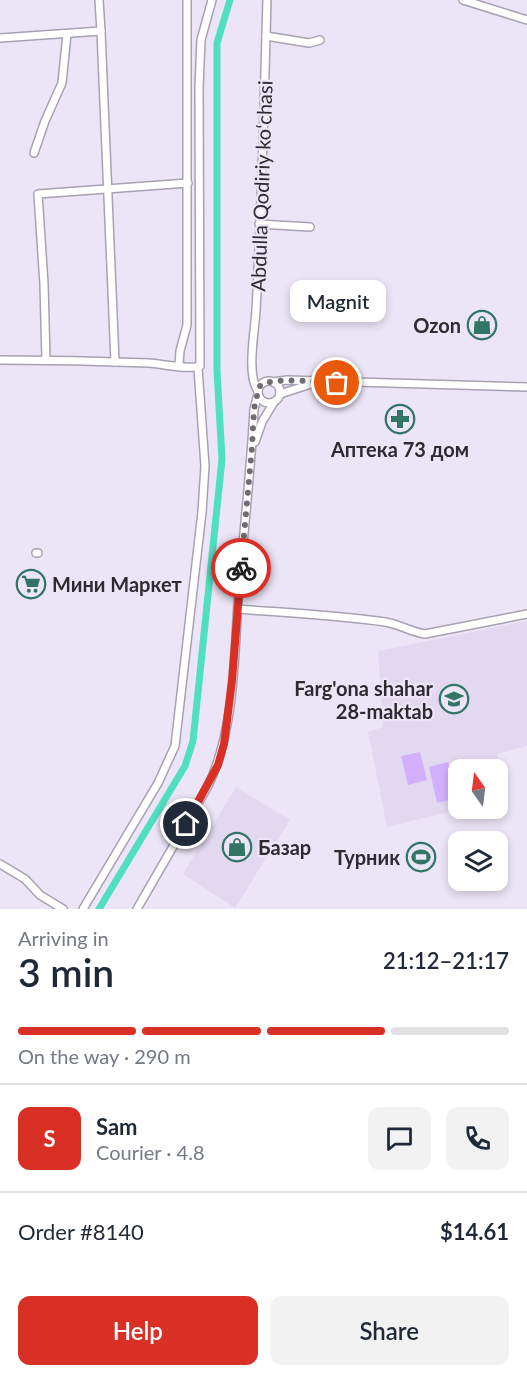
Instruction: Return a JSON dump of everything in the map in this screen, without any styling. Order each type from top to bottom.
[{"type":"street","points":[[99,0],[115,362]]},
{"type":"street","points":[[179,365],[187,325],[187,0]]},
{"type":"street","points":[[83,909],[158,783],[176,746],[203,505],[205,466],[201,366],[199,87],[201,40],[212,0]]},
{"type":"street","name":"Abdulla Qodiriy koʻchasi","points":[[137,909],[218,765],[228,715],[254,409],[258,392],[253,371],[267,0]]},
{"type":"street","points":[[463,0],[527,20]]},
{"type":"street","points":[[0,38],[101,31]]},
{"type":"street","points":[[34,153],[62,83],[67,34]]},
{"type":"street","points":[[266,36],[309,43],[320,40]]},
{"type":"street","points":[[46,360],[45,284],[38,194],[188,183]]},
{"type":"street","points":[[260,224],[310,227]]},
{"type":"street","points":[[0,360],[179,365],[190,369],[201,366]]},
{"type":"street","points":[[253,371],[258,377],[279,387],[280,394],[316,383]]},
{"type":"street","points":[[274,402],[264,402],[258,392],[262,385],[287,381],[527,387]]},
{"type":"street","name":"Abdulla Qodiriy koʻchasi","points":[[252,447],[262,422],[280,394]]},
{"type":"street","points":[[238,609],[355,618],[396,624],[425,634],[527,614]]},
{"type":"street","points":[[0,864],[25,879],[40,895],[63,909]]},
{"type":"shaded area","name":"Farg'ona shahar 28-maktab","points":[[527,621],[527,746],[497,754],[498,759],[448,759],[448,812],[387,827],[368,732],[383,727],[378,651]]},
{"type":"shaded area","points":[[420,752],[427,780],[408,785],[401,756]]},
{"type":"shaded area","points":[[448,762],[448,800],[437,803],[429,767]]},
{"type":"shaded area","name":"Базар","points":[[236,787],[290,820],[235,908],[183,874]]},
{"type":"waterway","points":[[99,909],[185,766],[193,741],[222,459],[217,371],[217,43],[230,0]]},
{"type":"way so far","points":[[241,568],[254,409],[259,387],[268,382],[283,381],[337,383]]},
{"type":"place","name":"Ozon","points":[[482,325]]},
{"type":"place","name":"Magnit","points":[[337,383]]},
{"type":"place","name":"Аптека 73 дом","points":[[400,419]]},
{"type":"place","name":"Мини Маркет","points":[[31,584]]},
{"type":"place","name":"Farg'ona shahar 28-maktab","points":[[454,699]]},
{"type":"place","name":"Базар","points":[[237,847]]},
{"type":"place","name":"Турник","points":[[421,857]]},
{"type":"route","points":[[186,824],[218,765],[224,744],[232,681],[241,568]]}]
